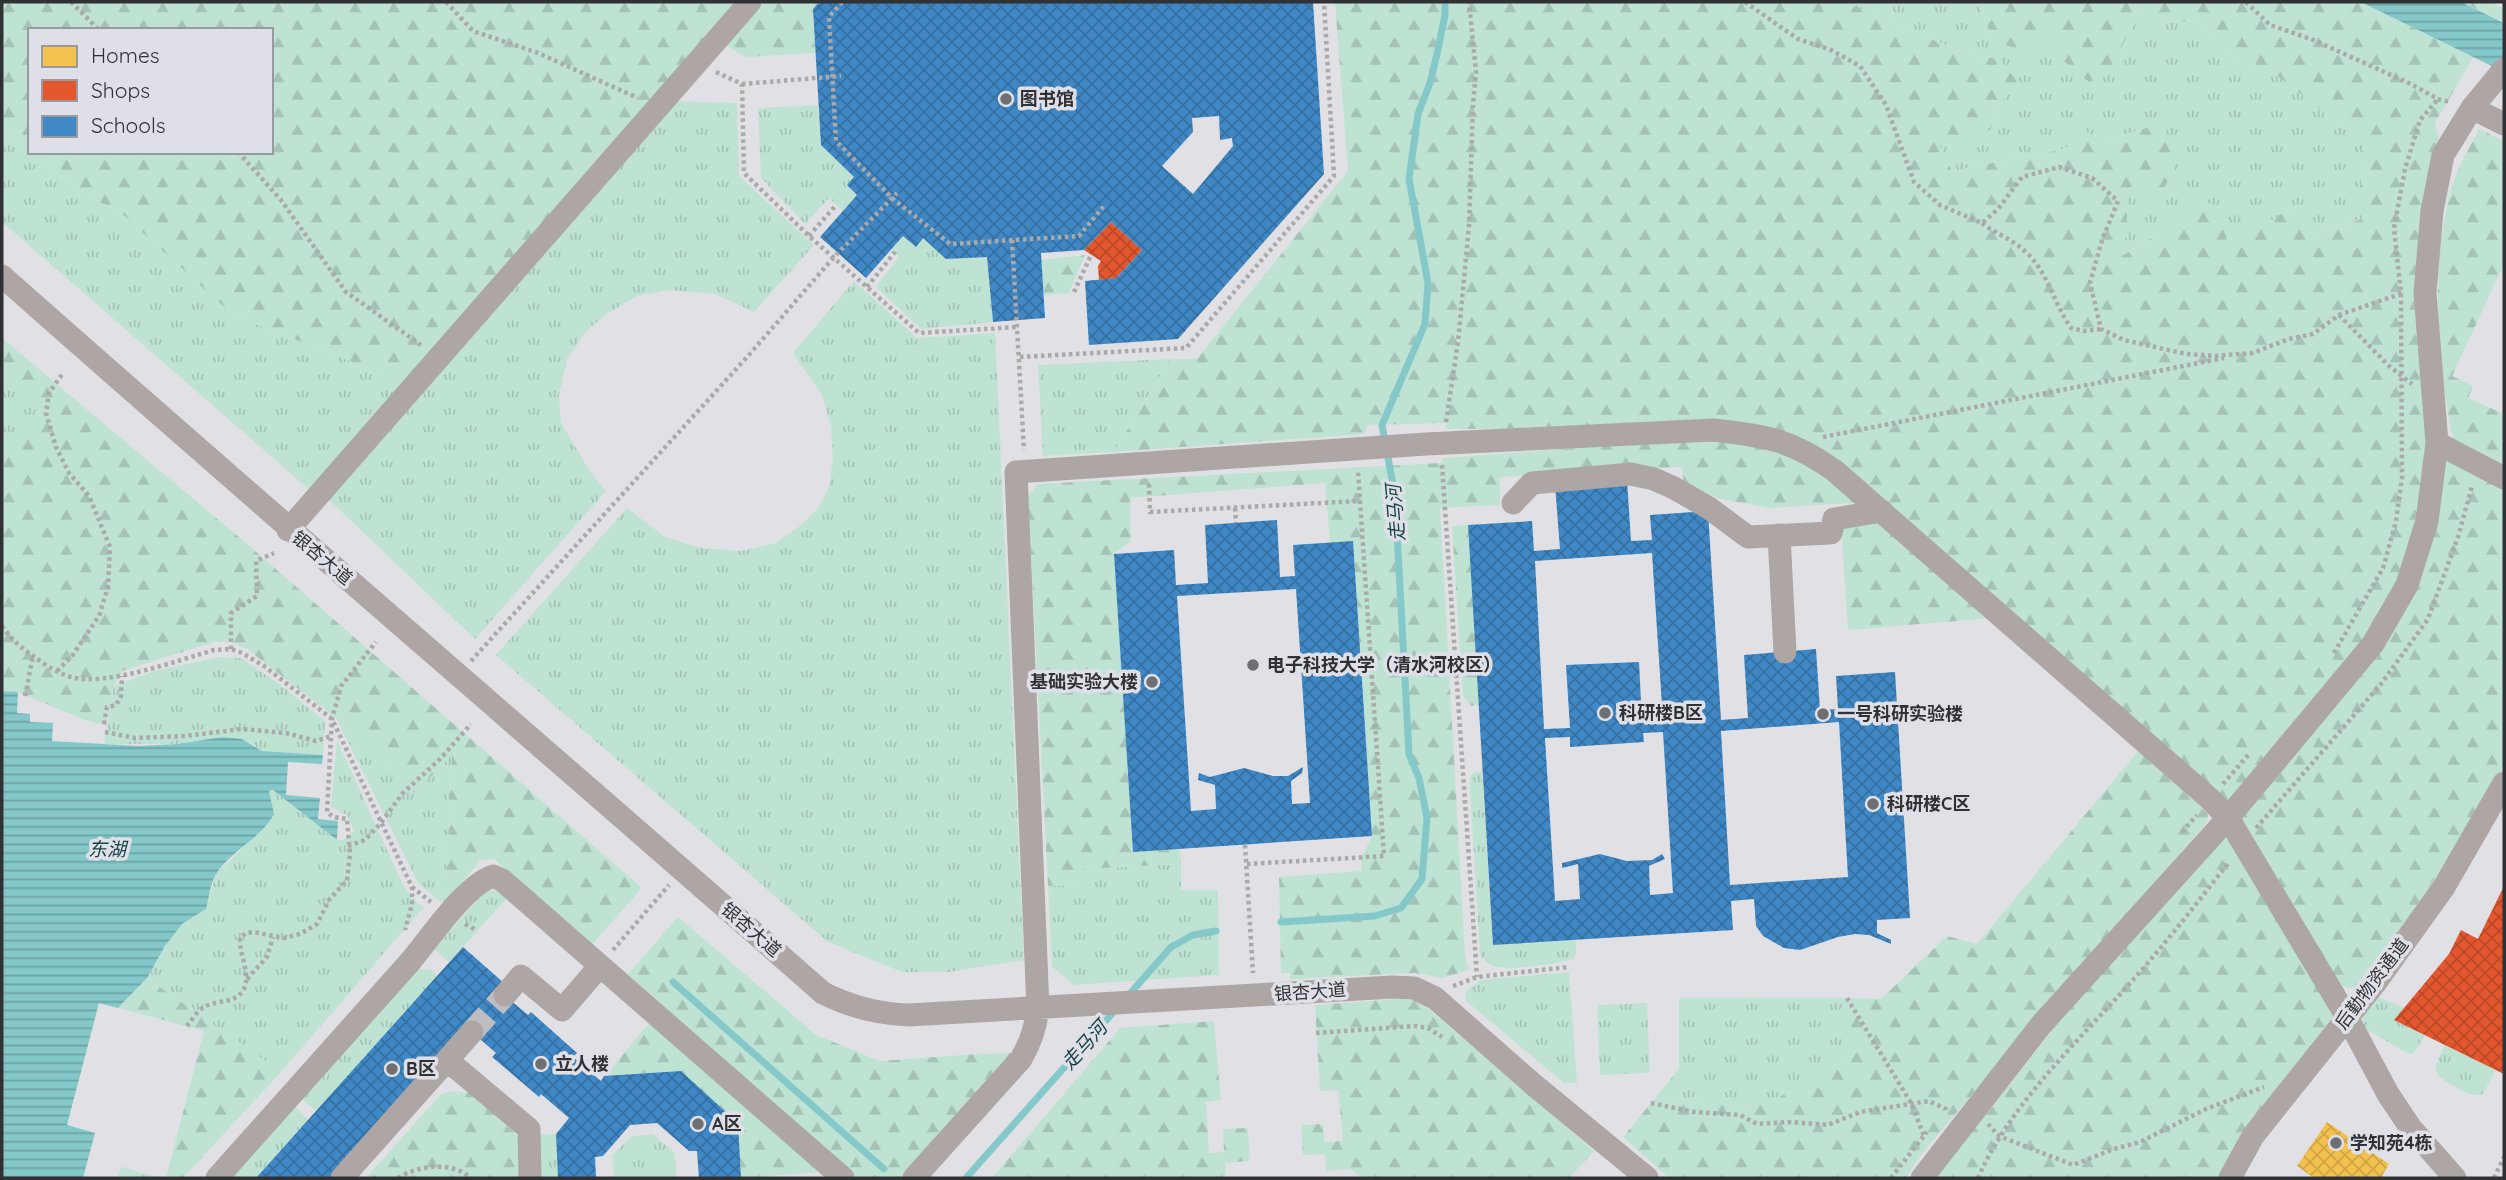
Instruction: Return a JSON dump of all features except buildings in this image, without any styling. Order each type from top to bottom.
[{"type":"street","points":[[288,530],[750,2]]},
{"type":"street","points":[[1922,1178],[2041,1025],[2228,818],[2373,644],[2407,584],[2427,521],[2437,443],[2425,293],[2432,211],[2443,155],[2472,108],[2500,74]]},
{"type":"street","points":[[2472,108],[2504,124]]},
{"type":"street","name":"银杏大道","points":[[2,276],[288,530],[459,674],[823,993],[847,1005],[884,1015],[909,1016],[1393,987],[1414,988],[1429,995],[1647,1178]]},
{"type":"street","points":[[914,1178],[1021,1059],[1032,1040],[1038,1009],[1016,472],[1433,443],[1713,430],[1790,443],[1814,455],[1882,511],[2210,799],[2228,818],[2347,1017],[2388,1094],[2410,1127],[2455,1178]]},
{"type":"street","points":[[2437,443],[2504,478]]},
{"type":"street","points":[[1513,503],[1532,483],[1631,474],[1654,479],[1674,488],[1709,508],[1748,537],[1831,533],[1835,519],[1882,511]]},
{"type":"street","points":[[1779,535],[1785,652]]},
{"type":"street","name":"后勤物资通道","points":[[2236,1176],[2253,1136],[2376,982],[2444,887],[2504,783]]},
{"type":"street","points":[[217,1178],[448,915],[482,880],[493,876],[502,880],[843,1178]]},
{"type":"street","points":[[505,995],[521,976],[562,1010],[599,967]]},
{"type":"street","points":[[342,1178],[472,1032]]},
{"type":"street","points":[[447,1060],[529,1129],[530,1178]]},
{"type":"path","points":[[71,2],[97,28]]},
{"type":"path","points":[[446,2],[473,31],[538,53],[658,107]]},
{"type":"path","points":[[842,2],[829,18],[836,141],[892,198],[950,244],[1079,236],[1104,206]]},
{"type":"path","points":[[1020,357],[1186,348],[1299,217],[1334,176],[1324,2]]},
{"type":"path","points":[[1469,2],[1476,72],[1469,226],[1458,342],[1447,417],[1433,443],[1477,976]]},
{"type":"path","points":[[1745,2],[1798,39],[1830,50],[1860,66],[1886,105],[1914,182],[1940,205],[1982,223],[2012,240],[2041,269],[2060,312],[2071,328],[2084,331],[2101,329],[2124,340],[2186,354],[2214,356],[2252,352]]},
{"type":"path","points":[[2246,2],[2270,25],[2311,39],[2438,99],[2472,108]]},
{"type":"path","points":[[697,62],[742,84],[841,76]]},
{"type":"path","points":[[742,84],[744,173],[809,236],[919,334],[1018,327]]},
{"type":"path","points":[[2329,662],[2383,568],[2396,521],[2402,478],[2401,294],[2394,228],[2403,181],[2420,120],[2438,99]]},
{"type":"path","points":[[240,154],[281,200],[346,292],[439,358]]},
{"type":"path","points":[[1982,223],[1998,209],[2022,177],[2059,167],[2092,178],[2118,201],[2102,240],[2090,284],[2101,329]]},
{"type":"path","points":[[459,674],[748,356],[834,257],[897,192]]},
{"type":"path","points":[[809,236],[836,205]]},
{"type":"path","points":[[1012,240],[1024,472]]},
{"type":"path","points":[[867,287],[895,252]]},
{"type":"path","points":[[1074,292],[1091,254]]},
{"type":"path","points":[[1790,443],[2252,352],[2313,334],[2339,316],[2401,294],[2425,293]]},
{"type":"path","points":[[2339,316],[2401,376],[2434,402]]},
{"type":"path","points":[[57,671],[72,656],[99,616],[108,587],[110,547],[89,496],[69,473],[46,413],[49,393],[63,373]]},
{"type":"path","points":[[1247,864],[1384,856],[1359,501],[1364,448]]},
{"type":"path","points":[[1147,463],[1150,512],[1359,501]]},
{"type":"path","points":[[1235,508],[1236,523]]},
{"type":"path","points":[[230,649],[231,613],[257,597],[256,561],[274,553]]},
{"type":"path","points":[[2,626],[8,636],[33,656],[73,678],[122,676],[214,650],[230,649],[264,666],[332,719],[412,887],[412,904],[403,936]]},
{"type":"path","points":[[246,980],[239,948],[240,938],[254,932],[284,938],[300,934],[317,924],[329,900],[347,880],[350,854],[347,819],[333,817],[327,812],[332,719],[341,686],[376,642]]},
{"type":"path","points":[[25,696],[33,656]]},
{"type":"path","points":[[104,724],[107,707],[116,705],[121,696],[122,676]]},
{"type":"path","points":[[348,846],[365,840],[402,794],[440,759],[471,724]]},
{"type":"path","points":[[106,732],[135,738],[185,736],[242,729],[286,733],[316,741],[331,736]]},
{"type":"path","points":[[2175,840],[2256,746]]},
{"type":"path","points":[[1245,845],[1254,995]]},
{"type":"path","points":[[599,967],[682,870]]},
{"type":"path","points":[[187,1026],[200,1009],[210,1003],[232,1001],[239,995],[246,980],[267,957],[273,937]]},
{"type":"path","points":[[1429,995],[1477,976],[1569,967]]},
{"type":"path","points":[[1847,998],[1911,1103],[1924,1136]]},
{"type":"path","points":[[1317,1034],[1415,1026],[1429,1028],[1450,1043]]},
{"type":"path","points":[[1975,1111],[1999,1136],[2073,1166],[2114,1149],[2140,1142],[2237,1097],[2298,1079]]},
{"type":"path","points":[[1937,1119],[1955,1099]]},
{"type":"path","points":[[1651,1103],[1694,1112],[1740,1115],[1757,1124],[1790,1122],[1828,1125],[1860,1112],[1929,1101],[1946,1109]]},
{"type":"path","points":[[1946,1109],[1947,1143]]},
{"type":"path","points":[[1891,1178],[1931,1127]]},
{"type":"path","points":[[2494,1178],[2504,1157]]},
{"type":"path","points":[[398,1178],[432,1166],[463,1171],[471,1178]]},
{"type":"green space","points":[[2,2],[740,2],[404,382],[233,315],[119,211],[78,192],[34,154],[273,154],[273,28],[28,28],[28,148],[2,127]]},
{"type":"green space","points":[[759,2],[820,2],[813,10],[815,53],[745,57],[722,43]]},
{"type":"green space","points":[[1335,2],[1846,2],[1968,55],[1999,59],[2018,82],[2000,104],[1990,130],[1965,143],[1931,127],[1952,171],[2065,149],[2083,128],[2100,142],[2165,125],[2174,169],[2160,196],[2136,179],[2127,195],[2127,233],[2120,257],[2166,229],[2194,206],[2212,204],[2221,211],[2227,241],[2261,227],[2289,209],[2312,235],[2362,219],[2360,159],[2363,143],[2279,77],[2243,66],[2220,47],[2201,21],[2156,23],[2141,11],[2121,48],[2120,71],[2089,82],[2060,58],[2059,27],[2024,51],[1993,41],[1978,2],[2361,2],[2473,57],[2435,123],[2443,155],[2432,211],[2437,443],[2504,479],[2504,765],[2463,838],[2399,931],[2354,989],[2335,984],[2228,818],[1839,464],[1715,423],[1480,429],[1446,429],[1446,423],[1368,425],[1364,434],[1114,452],[1170,359],[1197,359],[1348,171]]},
{"type":"green space","points":[[1846,2],[1978,2],[1993,41],[2059,27],[2120,71],[2121,48],[2141,11],[2156,23],[2201,21],[2220,47],[2243,66],[2279,77],[2363,143],[2360,159],[2363,218],[2312,235],[2289,209],[2261,228],[2227,241],[2212,204],[2195,206],[2166,229],[2119,257],[2127,233],[2127,195],[2137,178],[2160,195],[2142,129],[2100,142],[1952,171],[1930,126],[1990,130],[2000,104],[1999,59],[1968,55]]},
{"type":"green space","points":[[2461,2],[2490,2],[2504,9],[2504,22]]},
{"type":"green space","points":[[672,101],[737,103],[739,176],[814,245],[754,312],[715,294],[668,290],[637,296],[608,313],[585,332],[567,360],[559,395],[561,423],[591,473],[606,491],[475,639],[327,498]]},
{"type":"green space","points":[[818,105],[821,145],[854,177],[847,185],[857,195],[843,211],[829,198],[805,224],[761,178],[758,108]]},
{"type":"green space","points":[[2,127],[28,149],[28,154],[34,154],[78,192],[119,211],[233,315],[404,382],[311,491],[2,222]]},
{"type":"green space","points":[[2479,129],[2504,141],[2504,264],[2452,376],[2473,386],[2468,398],[2504,414],[2504,436],[2501,443],[2504,444],[2504,468],[2454,444],[2440,351],[2438,286],[2444,223],[2456,176]]},
{"type":"green space","points":[[903,236],[915,247],[923,238],[947,259],[987,257],[993,322],[921,329],[876,287],[899,257],[892,249]]},
{"type":"green space","points":[[1085,255],[1069,293],[1044,295],[1041,260]]},
{"type":"green space","points":[[854,281],[917,338],[995,333],[1024,960],[948,972],[902,972],[828,942],[496,655],[627,508],[665,537],[701,548],[741,551],[776,543],[800,526],[819,507],[829,487],[833,457],[831,426],[822,395],[793,353]]},
{"type":"green space","points":[[2,338],[247,544],[642,888],[590,947],[494,859],[480,860],[445,905],[452,755],[415,793],[336,718],[247,649],[231,642],[214,642],[122,671],[114,686],[106,725],[84,720],[18,692],[2,691],[2,430],[13,446],[41,416],[35,404],[2,377]]},
{"type":"green space","points":[[1170,359],[1114,452],[1043,456],[1038,365]]},
{"type":"green space","points":[[2,377],[35,404],[41,416],[13,447],[2,430]]},
{"type":"green space","points":[[1709,438],[1785,452],[1854,495],[1854,503],[1771,508],[1721,499],[1684,485],[1682,467],[1500,477],[1500,505],[1440,508],[1465,955],[1469,970],[1442,978],[1415,973],[1290,979],[1290,973],[1281,973],[1279,877],[1362,871],[1361,859],[1372,836],[1353,542],[1330,543],[1325,483],[1130,498],[1131,541],[1114,554],[1133,851],[1180,849],[1181,864],[1082,869],[1082,885],[1048,886],[1028,496],[1038,484],[1441,463],[1443,458]]},
{"type":"green space","points":[[1874,515],[1993,618],[1848,630],[1841,524]]},
{"type":"green space","points":[[1468,525],[1479,705],[1471,706],[1463,696],[1452,526]]},
{"type":"green space","points":[[219,657],[241,658],[325,721],[323,755],[261,751],[251,743],[222,737],[176,744],[104,744],[114,686],[154,671]]},
{"type":"green space","points":[[336,718],[415,793],[452,754],[445,905],[418,883]]},
{"type":"green space","points":[[337,740],[403,885],[417,903],[424,907],[281,1072],[147,978],[172,935],[182,924],[195,916],[209,898],[216,874],[262,829],[269,791],[273,790],[337,840],[343,840],[354,831],[347,815],[331,807]]},
{"type":"green space","points":[[2139,750],[2208,814],[2207,822],[1928,1146],[1905,1178],[1669,1178],[1623,1137],[1651,1103],[1765,1105],[1847,1060],[1847,998],[1881,999],[1947,936],[1977,944]]},
{"type":"green space","points":[[1482,771],[1493,944],[1576,940],[1573,959],[1505,968],[1490,964],[1480,954],[1470,778],[1474,772]]},
{"type":"green space","points":[[2220,837],[2241,843],[2337,1018],[2258,1113],[2222,1178],[1937,1178],[1970,1132],[2054,1028]]},
{"type":"green space","points":[[1181,864],[1181,890],[1218,890],[1219,975],[1074,985],[1052,967],[1048,886],[1082,885],[1082,869]]},
{"type":"green space","points":[[499,890],[507,898],[449,962],[434,949],[480,897],[489,891]]},
{"type":"green space","points":[[678,917],[816,1035],[880,1061],[1017,1053],[973,1105],[900,1178],[857,1178],[628,974]]},
{"type":"green space","points":[[414,970],[431,970],[438,976],[316,1111],[300,1098]]},
{"type":"green space","points":[[1569,972],[1577,1083],[1564,1083],[1466,1001],[1465,992],[1480,980]]},
{"type":"green space","points":[[147,978],[281,1072],[183,1178],[166,1178],[204,1031],[119,1008]]},
{"type":"green space","points":[[2379,997],[2404,1008],[2395,1020],[2425,1036],[2413,1054],[2364,1028],[2363,1013],[2371,1000]]},
{"type":"green space","points":[[1679,998],[1847,998],[1847,1060],[1765,1105],[1651,1103],[1679,1069]]},
{"type":"green space","points":[[1413,1000],[1426,1007],[1594,1151],[1569,1178],[1362,1178],[1350,1169],[1326,1171],[1325,1154],[1303,1155],[1301,1125],[1323,1124],[1324,1142],[1343,1141],[1338,1090],[1320,1091],[1315,1005]]},
{"type":"green space","points":[[1647,1003],[1650,1073],[1600,1075],[1597,1005]]},
{"type":"green space","points":[[1214,1021],[1221,1100],[1206,1102],[1209,1153],[1224,1152],[1223,1129],[1248,1128],[1250,1161],[1225,1163],[1226,1178],[992,1178],[1120,1028]]},
{"type":"green space","points":[[649,1023],[822,1172],[741,1178],[738,1123],[681,1071],[605,1076]]},
{"type":"green space","points":[[2445,1045],[2496,1070],[2483,1094],[2466,1092],[2438,1076],[2435,1067]]},
{"type":"green space","points":[[453,1091],[470,1093],[514,1132],[519,1139],[523,1178],[366,1178],[441,1094]]},
{"type":"green space","points":[[295,1107],[308,1120],[256,1178],[231,1178]]},
{"type":"green space","points":[[556,1134],[558,1178],[540,1178],[537,1135]]},
{"type":"green space","points":[[653,1134],[675,1153],[676,1178],[614,1178],[612,1155],[632,1136]]},
{"type":"green space","points":[[121,1167],[162,1178],[118,1178]]},
{"type":"water","points":[[2361,2],[2461,2],[2504,23],[2504,72]]},
{"type":"water","name":"东湖","points":[[2,691],[18,692],[17,713],[30,714],[30,722],[53,723],[52,741],[138,746],[177,744],[222,737],[242,739],[262,751],[323,755],[322,764],[288,762],[286,795],[320,798],[318,819],[338,821],[337,840],[273,790],[269,791],[274,814],[261,831],[221,867],[213,880],[206,909],[182,924],[165,946],[147,978],[118,1008],[99,1003],[67,1125],[95,1133],[83,1178],[2,1178]]},
{"type":"waterway","name":"走马河","points":[[1281,922],[1375,916],[1401,908],[1422,879],[1427,818],[1419,778],[1409,754],[1395,496],[1382,425],[1425,324],[1428,283],[1409,179],[1418,114],[1437,54],[1445,2]]},
{"type":"waterway","name":"走马河","points":[[1127,997],[1171,947],[1193,935],[1216,931]]},
{"type":"waterway","points":[[673,982],[884,1169]]},
{"type":"waterway","name":"走马河","points":[[966,1178],[1117,1008]]},
{"type":"tunnel","points":[[472,1032],[505,995]]},
{"type":"place","name":"图书馆","points":[[1006,99]]},
{"type":"place","name":"电子科技大学（清水河校区）","points":[[1253,665]]},
{"type":"place","name":"基础实验大楼","points":[[1152,682]]},
{"type":"place","name":"科研楼B区","points":[[1605,713]]},
{"type":"place","name":"一号科研实验楼","points":[[1823,714]]},
{"type":"place","name":"科研楼C区","points":[[1873,804]]},
{"type":"place","name":"立人楼","points":[[541,1064]]},
{"type":"place","name":"B区","points":[[392,1069]]},
{"type":"place","name":"A区","points":[[698,1124]]},
{"type":"place","name":"学知苑4栋","points":[[2336,1143]]}]
